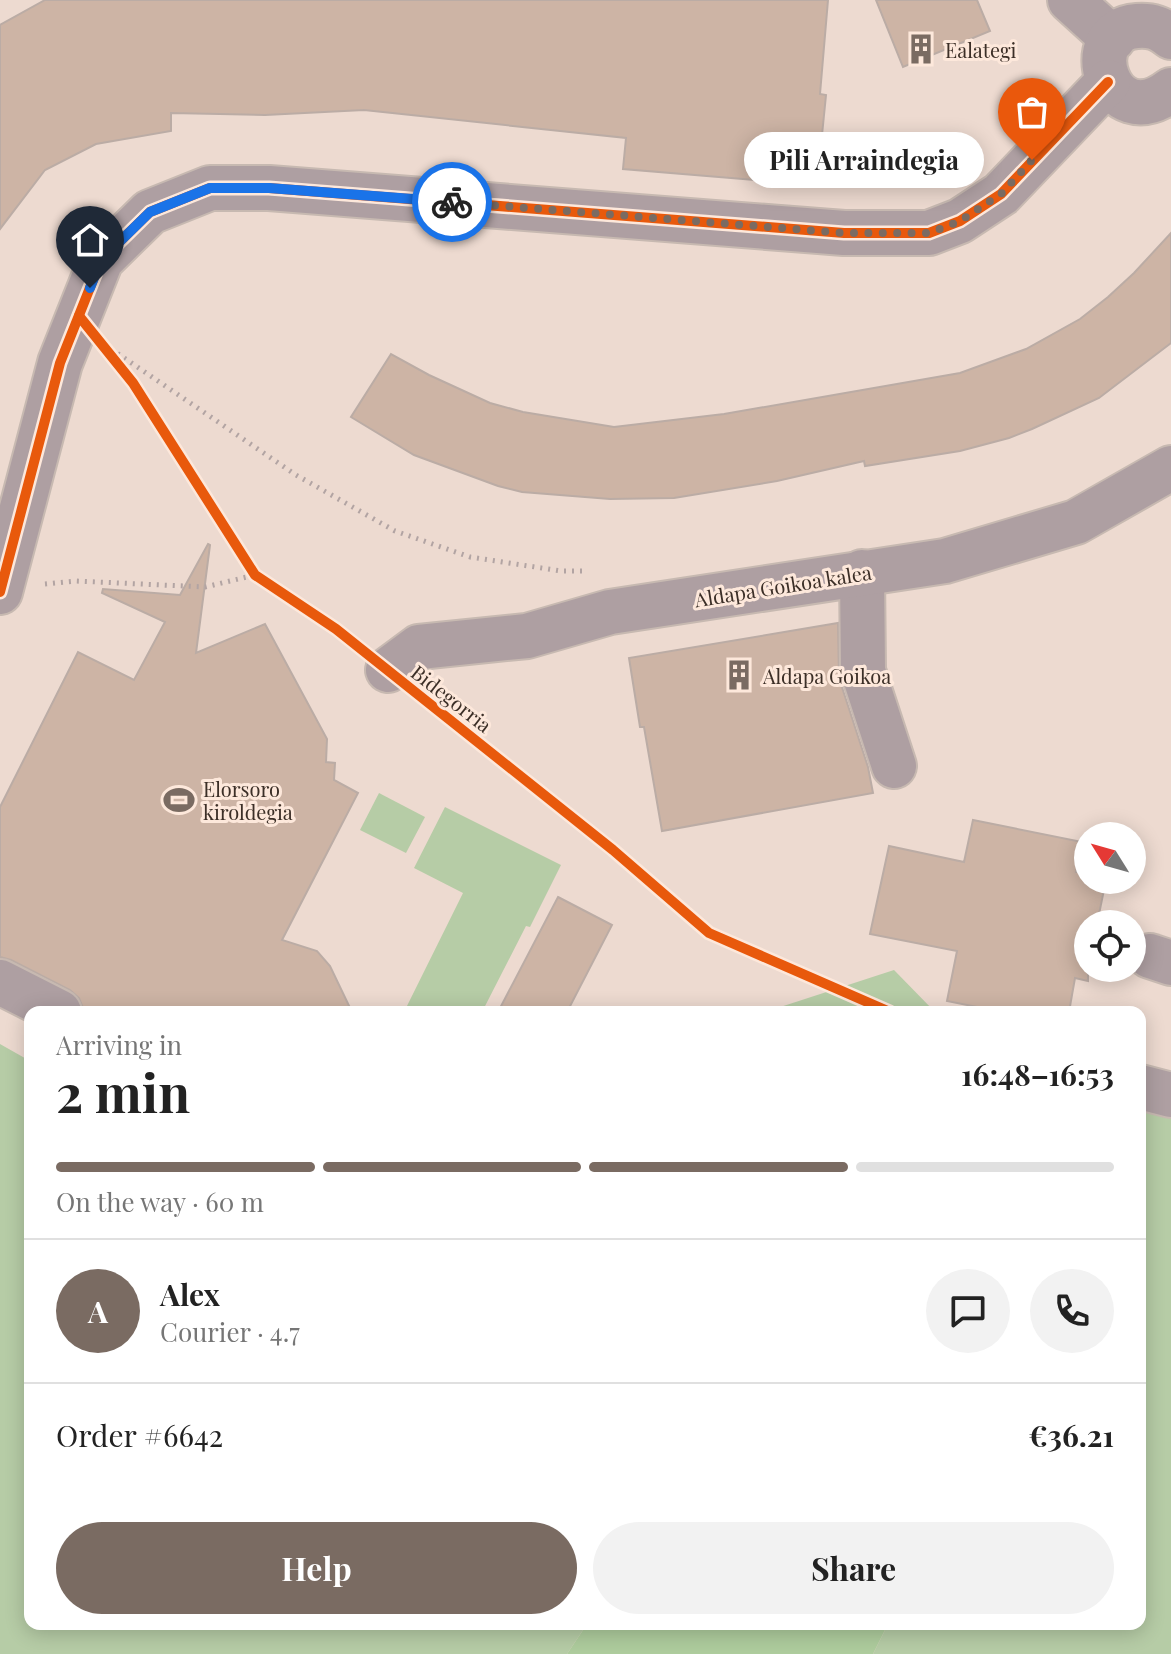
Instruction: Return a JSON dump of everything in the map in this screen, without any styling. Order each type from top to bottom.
[{"type":"street","points":[[1070,0],[1149,25]]},
{"type":"street","points":[[1149,25],[1107,46],[1104,60],[1108,82],[1115,92],[1131,101],[1150,102],[1171,90]]},
{"type":"street","points":[[0,592],[69,339],[101,260],[150,212],[210,188],[269,188],[844,233],[929,233],[960,221],[1001,194],[1108,82]]},
{"type":"street","name":"Aldapa Goikoa kalea","points":[[388,670],[419,647],[527,636],[610,612],[945,561],[1076,522],[1171,468]]},
{"type":"street","points":[[862,572],[863,671],[894,766]]},
{"type":"street","points":[[0,982],[47,1006]]},
{"type":"street","points":[[1146,1089],[1171,1095]]},
{"type":"path","points":[[99,341],[124,372]]},
{"type":"path","points":[[99,341],[296,475],[395,531],[470,557],[561,571],[590,571]]},
{"type":"path","points":[[247,562],[255,575],[267,583]]},
{"type":"path","points":[[76,581],[205,587],[255,575]]},
{"type":"green space","points":[[379,793],[425,817],[406,853],[360,830]]},
{"type":"green space","points":[[445,807],[561,865],[485,1006],[407,1006],[463,893],[414,868]]},
{"type":"green space","points":[[894,970],[929,1006],[783,1006]]},
{"type":"green space","points":[[0,1044],[24,1058],[24,1630],[583,1630],[567,1654],[0,1654]]},
{"type":"green space","points":[[1146,1104],[1171,1109],[1171,1654],[873,1654],[885,1630],[1146,1630]]},
{"type":"green space","points":[[583,1630],[885,1630],[873,1654],[567,1654]]},
{"type":"building","points":[[45,0],[828,0],[820,94],[826,95],[821,145],[783,142],[780,182],[623,169],[626,138],[364,110],[265,115],[171,113],[171,131],[96,144],[45,170],[0,229],[0,25]]},
{"type":"building","name":"Ealategi","points":[[876,0],[977,0],[990,31],[903,67]]},
{"type":"building","points":[[1171,233],[1171,343],[1099,398],[1009,438],[960,451],[865,466],[864,461],[777,481],[674,498],[610,499],[522,492],[498,486],[414,455],[351,417],[391,354],[490,403],[523,412],[614,427],[724,414],[960,373],[1026,349],[1080,319],[1134,273]]},
{"type":"building","name":"Elorsoro kiroldegia","points":[[210,545],[196,653],[265,624],[327,739],[326,762],[335,763],[334,780],[358,793],[282,940],[317,951],[330,966],[349,1006],[82,1006],[70,990],[0,957],[0,807],[78,652],[134,680],[165,622],[102,593],[103,589],[180,595]]},
{"type":"building","points":[[838,623],[839,678],[868,767],[873,793],[662,831],[629,658]]},
{"type":"building","points":[[973,820],[1074,840],[1074,894],[1103,894],[1100,910],[1074,910],[1074,982],[1070,1006],[972,1006],[947,1001],[957,951],[870,934],[889,846],[964,862]]},
{"type":"building","points":[[558,897],[612,925],[570,1006],[501,1006]]},
{"type":"cycle path","points":[[0,592],[60,363],[101,260],[150,212],[210,188],[269,188],[844,233],[929,233],[960,221],[1001,194],[1108,82]]},
{"type":"cycle path","name":"Bidegorria","points":[[79,316],[133,383],[255,575],[336,629],[613,850],[709,933],[876,1006]]},
{"type":"way so far","points":[[452,202],[844,233],[929,233],[960,221],[1001,194],[1032,160]]},
{"type":"place","name":"Ealategi","points":[[921,49]]},
{"type":"place","name":"Pili Arraindegia","points":[[1032,160]]},
{"type":"place","name":"Aldapa Goikoa","points":[[739,675]]},
{"type":"place","name":"Elorsoro kiroldegia","points":[[179,800]]},
{"type":"route","points":[[90,288],[101,260],[150,212],[210,188],[269,188],[452,202]]}]
